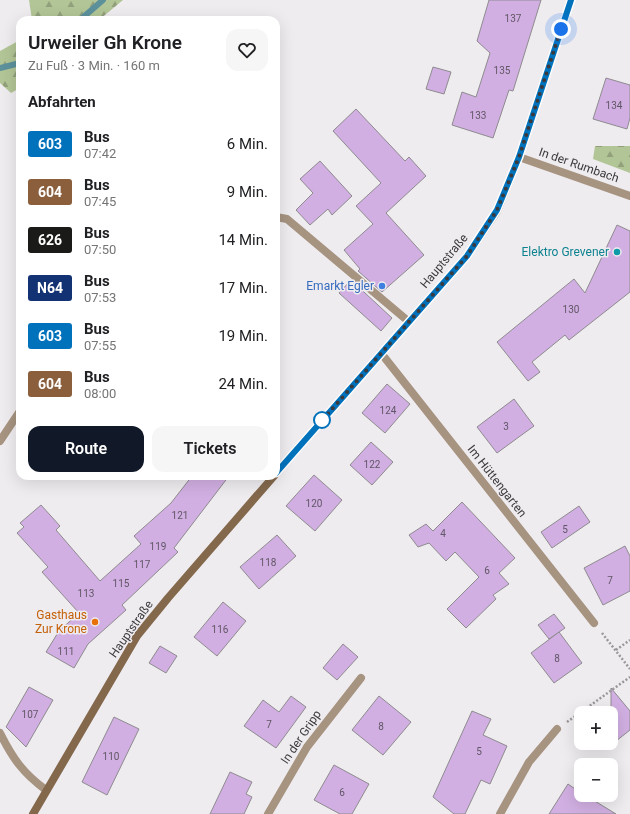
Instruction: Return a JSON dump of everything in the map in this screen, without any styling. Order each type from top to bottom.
[{"type":"main road","name":"Hauptstraße","points":[[280,468],[408,321],[467,256],[497,210],[519,157],[570,0]]},
{"type":"main road","name":"Hauptstraße","points":[[33,814],[137,636],[271,480]]},
{"type":"street","name":"In der Rumbach","points":[[519,157],[630,196]]},
{"type":"street","points":[[280,218],[288,219],[408,321]]},
{"type":"street","name":"Im Hüttengarten","points":[[381,353],[594,623]]},
{"type":"street","points":[[0,441],[16,417]]},
{"type":"street","name":"In der Gripp","points":[[268,814],[306,748],[361,678]]},
{"type":"street","points":[[500,814],[529,762],[557,729]]},
{"type":"street","points":[[0,734],[14,761],[29,778],[46,790]]},
{"type":"path","points":[[594,623],[630,669]]},
{"type":"path","points":[[616,650],[630,640]]},
{"type":"path","points":[[557,729],[630,677]]},
{"type":"green space","points":[[29,0],[123,0],[104,16],[31,16]]},
{"type":"green space","points":[[16,42],[16,90],[11,93],[0,83],[0,51]]},
{"type":"green space","points":[[595,146],[630,146],[630,173],[593,159]]},
{"type":"building","points":[[489,0],[541,0],[513,91],[509,90],[493,138],[452,125],[462,92],[476,97],[490,53],[477,41]]},
{"type":"building","points":[[433,67],[451,72],[444,94],[426,89]]},
{"type":"building","points":[[606,78],[630,85],[630,118],[627,129],[593,119]]},
{"type":"building","points":[[356,109],[405,161],[409,157],[426,176],[386,213],[424,255],[382,292],[358,271],[360,269],[344,250],[373,224],[356,206],[381,183],[333,131]]},
{"type":"building","points":[[320,161],[352,196],[332,215],[328,209],[310,225],[296,210],[313,193],[300,179]]},
{"type":"building","points":[[617,225],[630,231],[630,292],[569,340],[565,335],[532,362],[540,372],[528,381],[497,342],[574,279],[585,293]]},
{"type":"building","points":[[351,280],[392,318],[381,331],[339,293]]},
{"type":"building","points":[[387,384],[410,404],[385,433],[362,413]]},
{"type":"building","points":[[514,399],[534,426],[497,453],[477,427]]},
{"type":"building","points":[[371,442],[393,462],[372,485],[350,465]]},
{"type":"building","points":[[314,475],[342,500],[315,531],[286,506]]},
{"type":"building","points":[[189,480],[226,480],[174,548],[178,552],[122,605],[126,610],[88,644],[74,668],[46,652],[59,631],[79,613],[42,572],[48,567],[17,533],[24,527],[20,523],[41,505],[60,526],[56,530],[100,581],[141,544],[134,536],[171,503]]},
{"type":"building","points":[[462,502],[515,558],[499,573],[509,584],[493,595],[496,599],[466,628],[447,609],[479,577],[455,552],[446,561],[429,543],[418,547],[409,535],[426,524],[433,531]]},
{"type":"building","points":[[579,506],[590,522],[552,548],[541,532]]},
{"type":"building","points":[[277,535],[296,556],[259,589],[240,567]]},
{"type":"building","points":[[625,546],[630,556],[630,591],[603,605],[584,568]]},
{"type":"building","points":[[223,602],[246,621],[217,656],[194,637]]},
{"type":"building","points":[[554,614],[565,628],[549,639],[538,625]]},
{"type":"building","points":[[559,632],[582,663],[554,683],[531,653]]},
{"type":"building","points":[[343,644],[358,657],[337,680],[323,668]]},
{"type":"building","points":[[160,646],[177,656],[166,673],[149,663]]},
{"type":"building","points":[[29,687],[53,700],[26,747],[6,727]]},
{"type":"building","points":[[611,688],[630,711],[630,730],[618,739],[618,706],[611,706]]},
{"type":"building","points":[[291,696],[306,707],[276,748],[244,726],[263,700],[279,712]]},
{"type":"building","points":[[379,696],[411,722],[383,755],[352,730]]},
{"type":"building","points":[[472,711],[491,719],[483,735],[507,746],[490,784],[481,780],[465,814],[454,814],[433,797]]},
{"type":"building","points":[[114,717],[139,729],[107,795],[82,782]]},
{"type":"building","points":[[334,765],[369,784],[352,814],[340,814],[314,800]]},
{"type":"building","points":[[230,772],[252,782],[246,794],[252,797],[244,814],[210,814]]},
{"type":"building","points":[[568,784],[574,788],[574,802],[596,802],[616,814],[549,814]]},
{"type":"waterway","points":[[85,16],[103,0]]},
{"type":"waterway","points":[[0,68],[16,64]]},
{"type":"bus line","name":"603","points":[[280,468],[408,321],[467,256],[497,210],[519,157],[571,0]]},
{"type":"place","name":"Elektro Grevener","points":[[617,252]]},
{"type":"place","name":"Emarkt Egler","points":[[382,286]]},
{"type":"place","name":"Gasthaus Zur Krone","points":[[95,622]]},
{"type":"route","points":[[322,420],[318,425],[408,321],[467,256],[497,210],[519,157],[561,29]]}]
